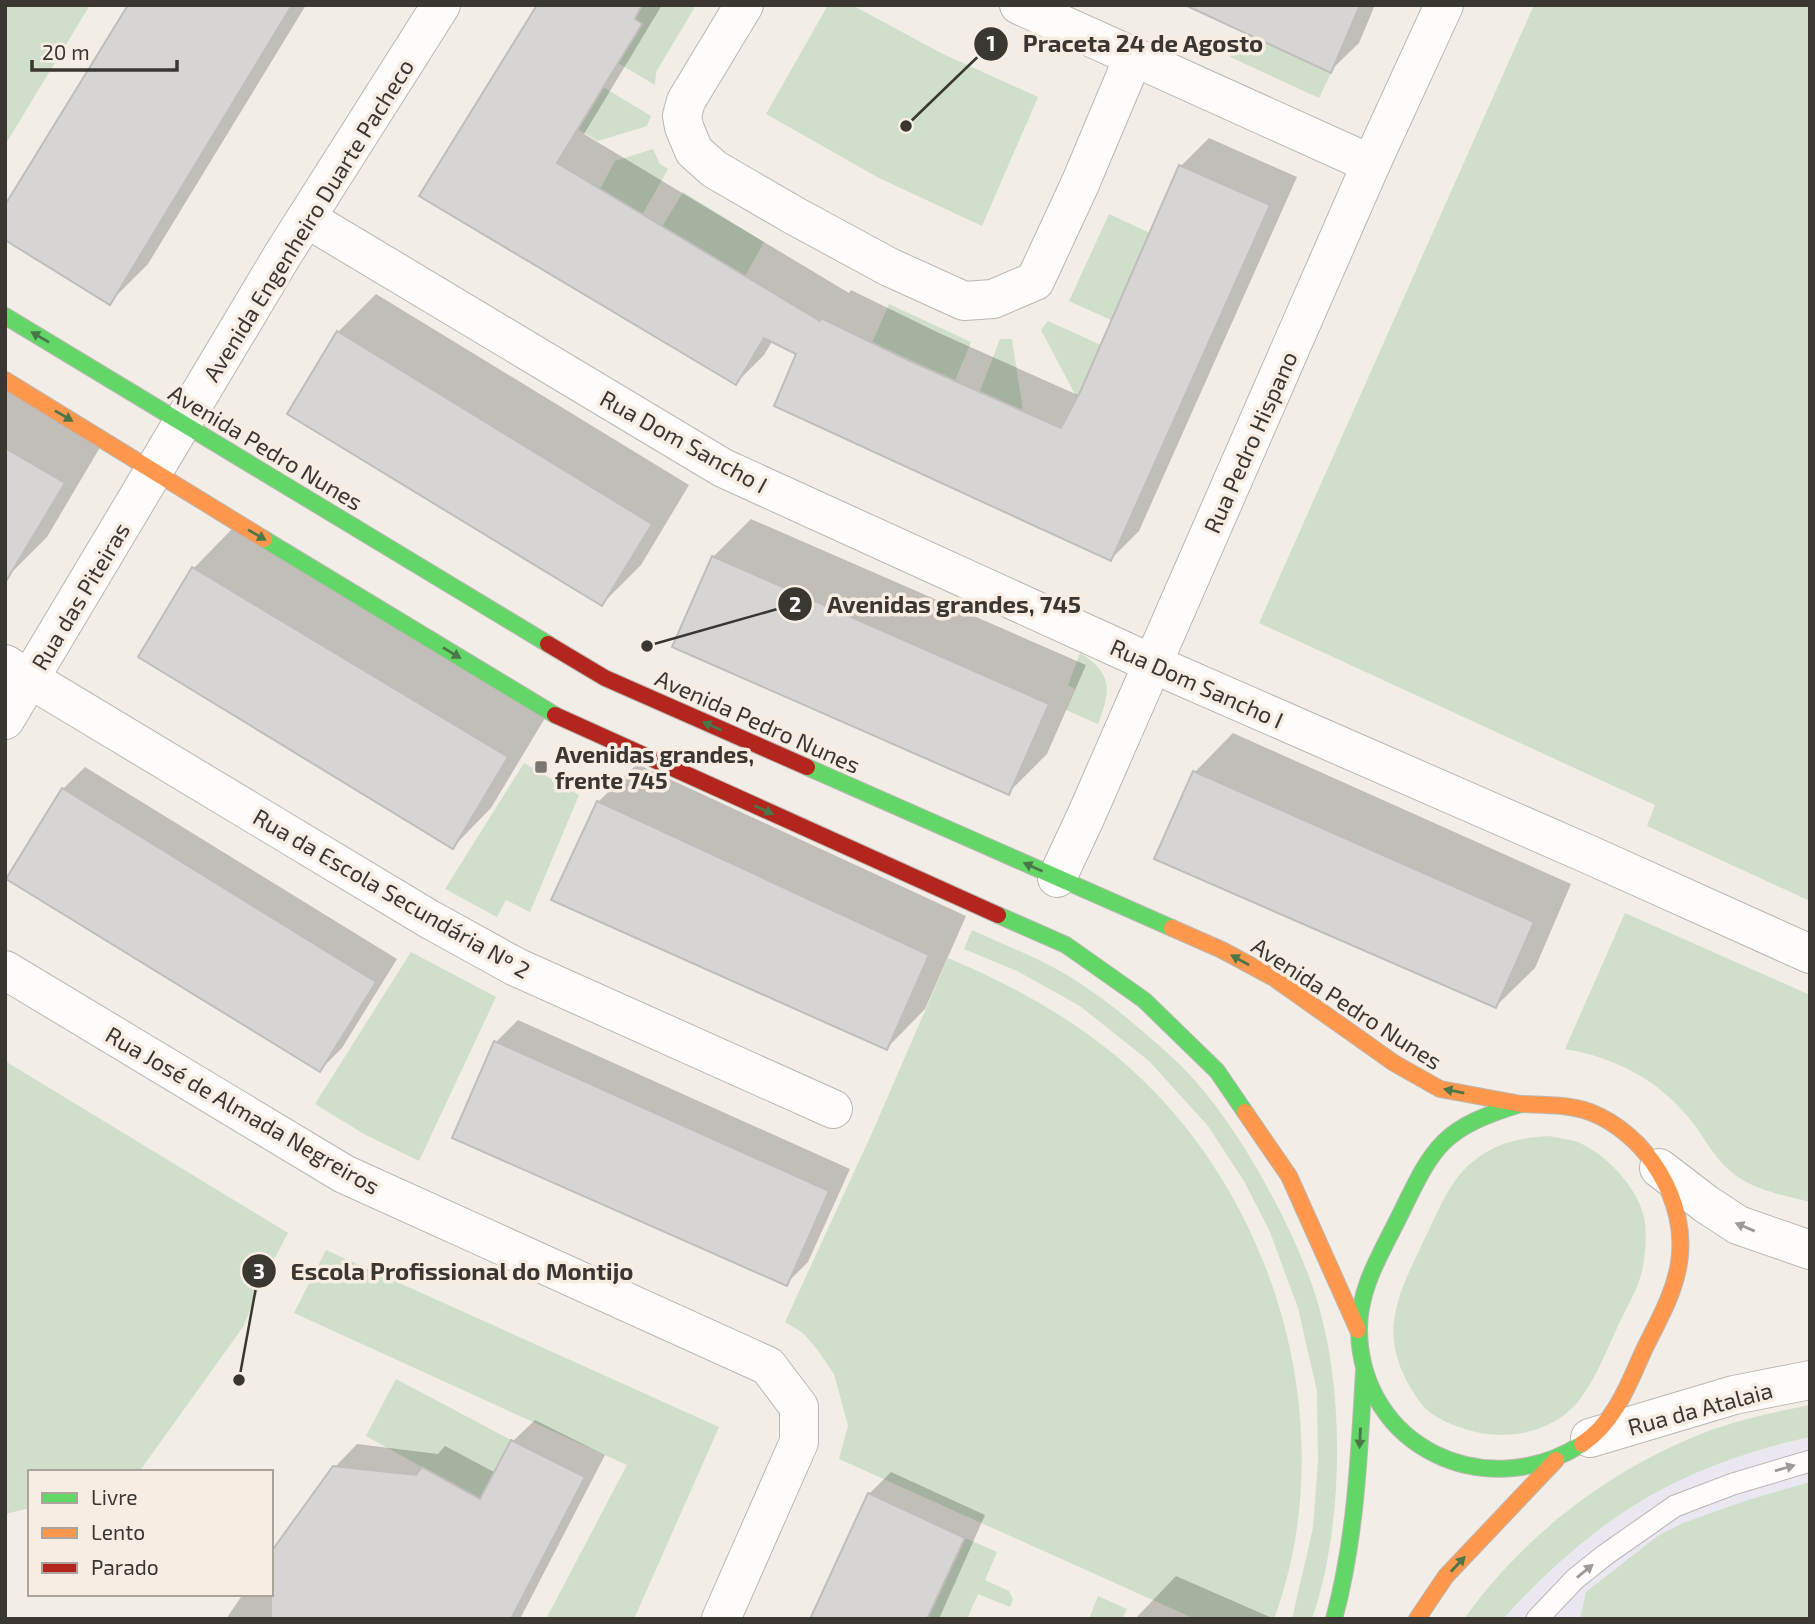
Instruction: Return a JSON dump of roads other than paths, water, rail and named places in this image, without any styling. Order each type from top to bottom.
[{"type":"street","name":"Avenida Engenheiro Duarte Pacheco","points":[[154,471],[306,218],[441,5]]},
{"type":"street","points":[[744,5],[686,100],[682,116],[694,151],[714,169],[795,216],[889,267],[964,301],[993,299],[1035,281],[1080,184],[1133,58]]},
{"type":"street","points":[[1019,5],[1371,164]]},
{"type":"street","name":"Rua Pedro Hispano","points":[[1057,878],[1371,164],[1444,5]]},
{"type":"street","name":"Rua Dom Sancho I","points":[[306,218],[723,468],[1153,664],[1810,954]]},
{"type":"street","name":"Avenida Pedro Nunes","points":[[5,316],[605,678],[1222,950],[1284,986],[1394,1063],[1440,1089],[1521,1104]]},
{"type":"street","points":[[5,380],[566,721],[1066,945],[1144,1000],[1217,1071],[1289,1176],[1358,1330],[1364,1370],[1356,1492],[1344,1584],[1334,1619]]},
{"type":"street","name":"Rua das Piteiras","points":[[5,720],[18,672],[154,471]]},
{"type":"street","name":"Rua da Escola Secundária Nº 2","points":[[18,672],[429,919],[505,961],[833,1109]]},
{"type":"street","name":"Rua José de Almada Negreiros","points":[[5,971],[344,1174],[768,1366],[799,1407],[799,1441],[721,1619]]},
{"type":"street","points":[[1358,1330],[1364,1290],[1422,1166],[1449,1136],[1482,1115],[1521,1104],[1561,1105],[1599,1116],[1633,1138],[1659,1168],[1706,1205],[1738,1225],[1810,1250]]},
{"type":"street","points":[[1364,1370],[1380,1406],[1406,1437],[1440,1458],[1478,1470],[1518,1471],[1556,1459],[1590,1438],[1617,1409],[1674,1284],[1681,1244],[1675,1206],[1659,1168]]},
{"type":"street","name":"Rua da Atalaia","points":[[1590,1438],[1734,1395],[1810,1380]]},
{"type":"street","points":[[1417,1619],[1446,1576],[1556,1459]]},
{"type":"lane","points":[[1537,1619],[1575,1579],[1675,1506],[1733,1484],[1810,1461]]},
{"type":"place","name":"Praceta 24 de Agosto","points":[[906,126]]},
{"type":"place","name":"Avenidas grandes, 745","points":[[647,646]]},
{"type":"place","name":"Avenidas grandes, frente 745","points":[[541,767]]},
{"type":"place","name":"Escola Profissional do Montijo","points":[[239,1380]]}]
